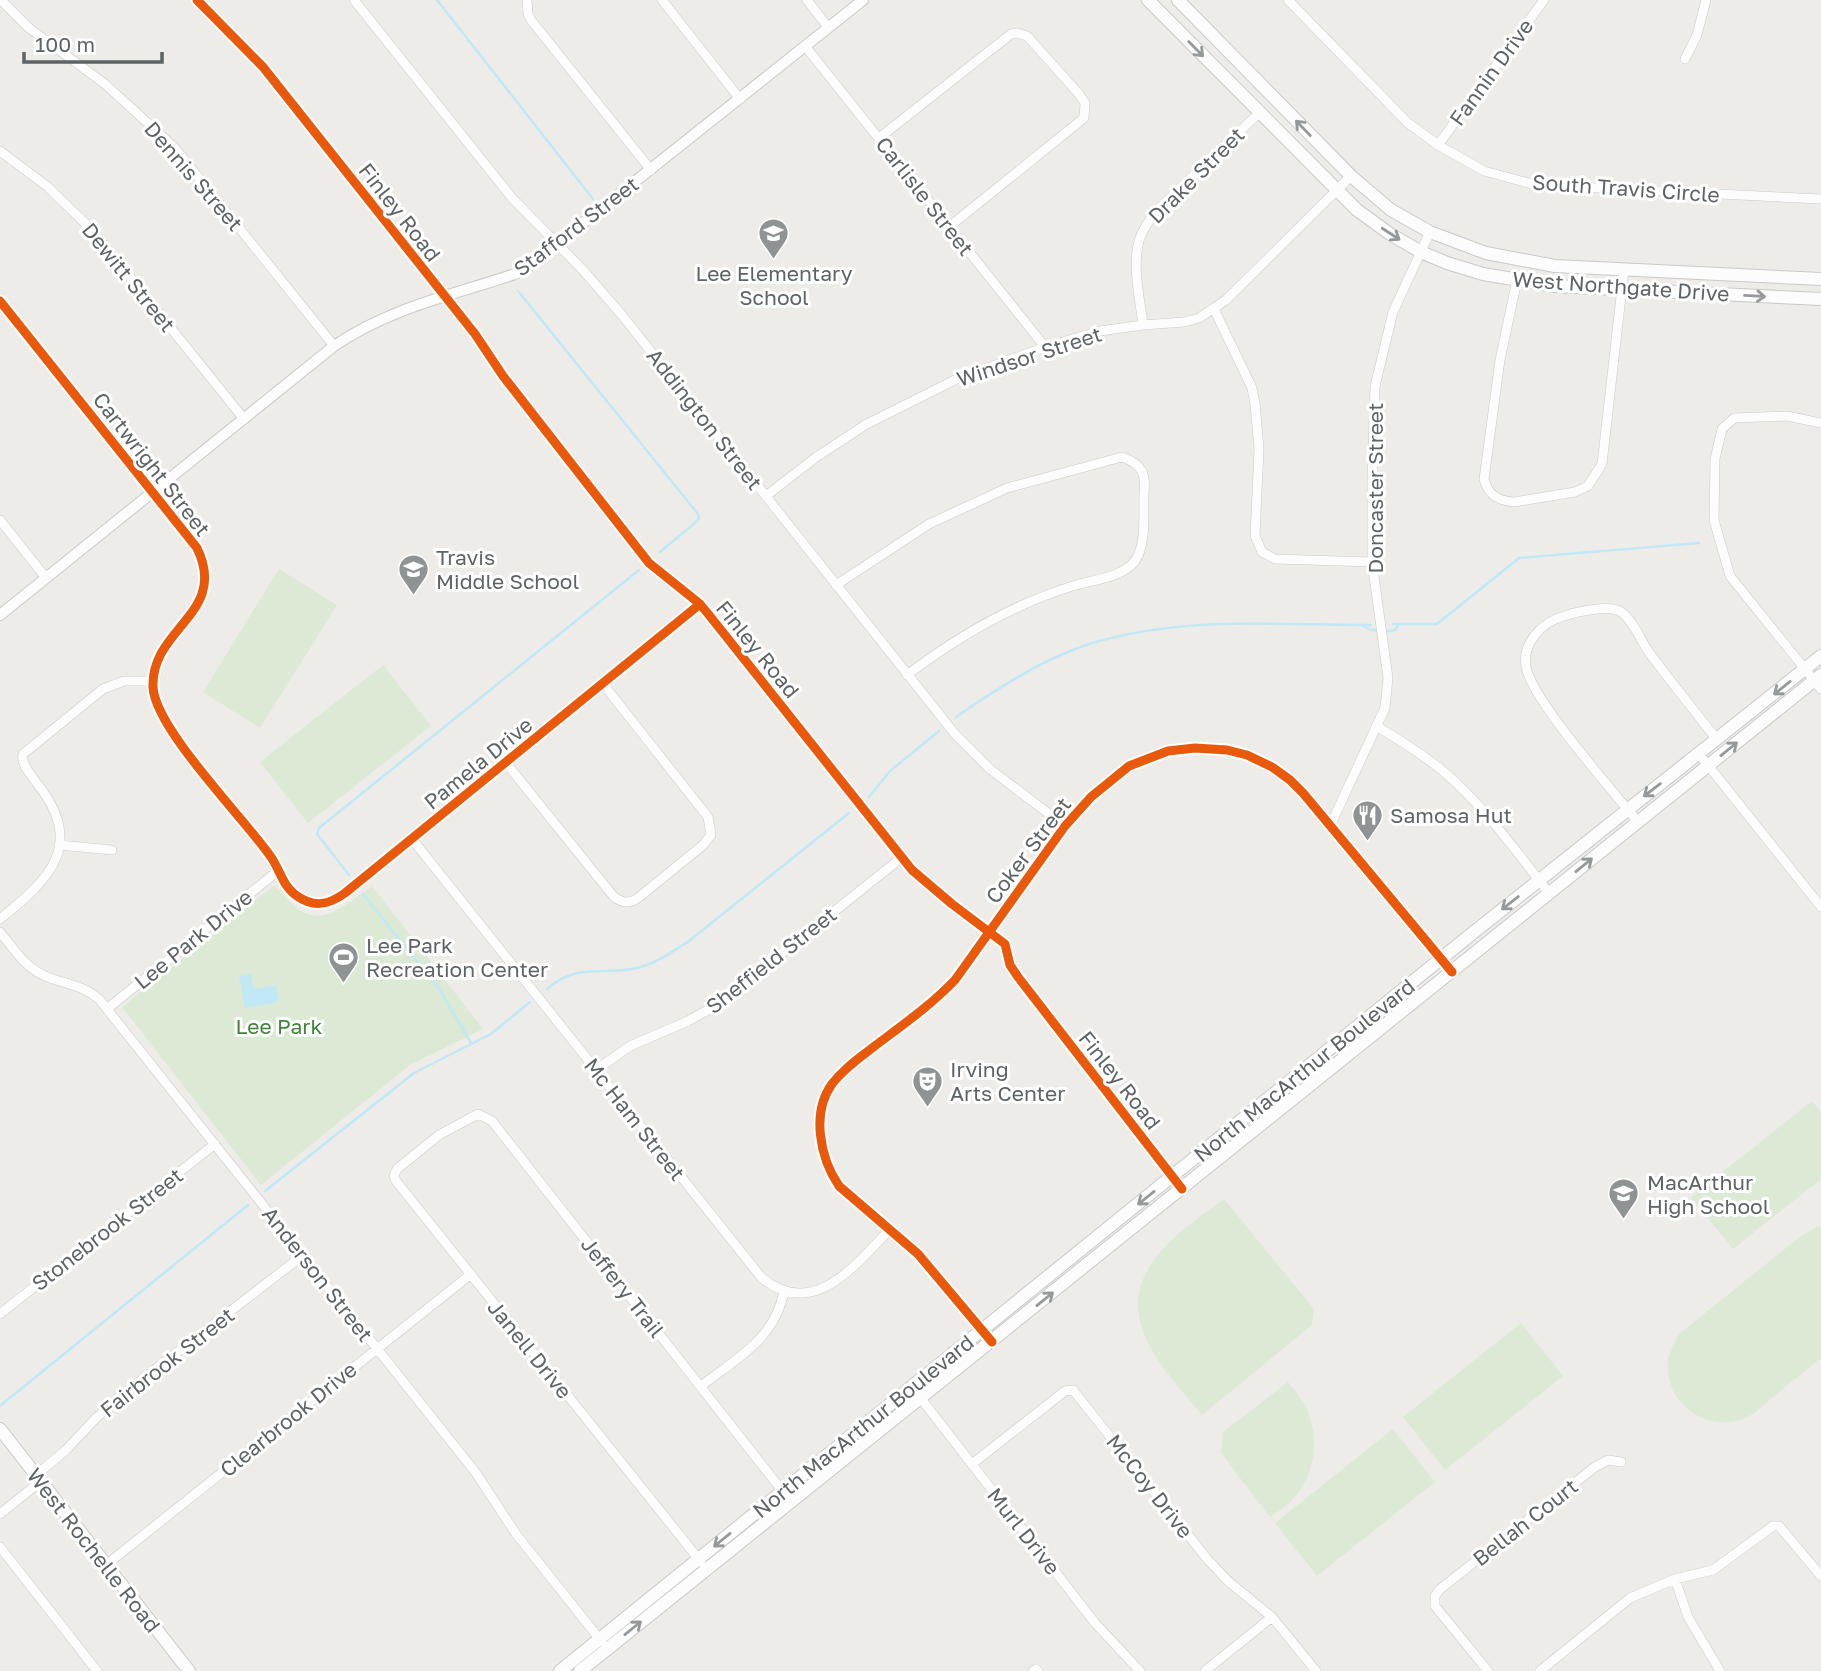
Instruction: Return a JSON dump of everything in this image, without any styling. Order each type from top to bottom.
[{"type":"main road","name":"West Northgate Drive","points":[[1148,0],[1337,192],[1390,234],[1421,252],[1482,274],[1555,286],[1821,299]]},
{"type":"main road","name":"West Northgate Drive","points":[[1178,0],[1351,176],[1391,210],[1430,232],[1486,253],[1555,267],[1821,279]]},
{"type":"main road","name":"North MacArthur Boulevard","points":[[560,1671],[604,1644],[702,1564],[783,1491],[1627,809],[1821,656]]},
{"type":"main road","name":"North MacArthur Boulevard","points":[[702,1564],[791,1502],[1708,766],[1819,681]]},
{"type":"main road","points":[[1380,1008],[1391,1021]]},
{"type":"main road","points":[[1319,1058],[1329,1070]]},
{"type":"main road","points":[[1218,1140],[1228,1152]]},
{"type":"main road","name":"West Rochelle Road","points":[[0,1429],[189,1671]]},
{"type":"main road","name":"North MacArthur Boulevard","points":[[580,1671],[604,1644]]},
{"type":"street","name":"Dennis Street","points":[[1,0],[29,28],[105,84],[175,148],[334,346]]},
{"type":"street","name":"Finley Road","points":[[197,0],[263,67],[475,334],[503,376],[649,563],[700,604],[901,858],[924,882],[1005,944],[1010,965],[1182,1189]]},
{"type":"street","name":"Addington Street","points":[[354,0],[512,198],[615,306],[907,675],[968,748],[990,769],[1065,826]]},
{"type":"street","points":[[527,0],[531,20],[652,170]]},
{"type":"street","points":[[662,0],[740,99]]},
{"type":"street","points":[[807,0],[828,27]]},
{"type":"street","name":"Stafford Street","points":[[0,615],[334,346],[379,320],[444,295],[515,274],[533,263],[863,0]]},
{"type":"street","name":"South Travis Circle","points":[[1288,0],[1408,123],[1438,145],[1484,171],[1536,185],[1821,199]]},
{"type":"street","name":"Fannin Drive","points":[[1438,145],[1544,0]]},
{"type":"street","points":[[1685,59],[1697,35],[1706,0]]},
{"type":"street","points":[[879,138],[1011,34],[1027,36],[1085,103],[1084,118],[949,227]]},
{"type":"street","name":"Carlisle Street","points":[[806,46],[1045,347]]},
{"type":"street","name":"Drake Street","points":[[1143,325],[1137,261],[1138,243],[1144,229],[1155,212],[1259,113]]},
{"type":"street","name":"Dewitt Street","points":[[0,150],[56,194],[92,229],[244,419]]},
{"type":"street","name":"Windsor Street","points":[[766,496],[839,441],[887,412],[957,379],[1045,347],[1100,331],[1199,318],[1226,300],[1351,176]]},
{"type":"street","name":"Doncaster Street","points":[[1330,826],[1385,708],[1388,678],[1373,562],[1375,386],[1392,312],[1430,232]]},
{"type":"street","points":[[1517,281],[1500,360],[1484,479],[1487,490],[1504,501],[1514,502],[1575,492],[1588,486],[1602,464],[1624,270]]},
{"type":"street","name":"Cartwright Street","points":[[0,301],[197,548],[201,557],[205,581],[199,603],[165,644],[158,658],[153,681]]},
{"type":"street","points":[[1214,309],[1244,370],[1255,404],[1259,449],[1255,515],[1258,546],[1267,557],[1275,559],[1373,562]]},
{"type":"street","points":[[1819,681],[1730,576],[1714,520],[1715,458],[1722,429],[1734,418],[1787,416],[1821,423]]},
{"type":"street","points":[[836,585],[929,523],[1007,488],[1122,457],[1138,465],[1145,478],[1141,547],[1135,561],[1126,569],[1069,587],[983,625],[939,650],[907,675]]},
{"type":"street","points":[[0,520],[46,578]]},
{"type":"street","name":"Pamela Drive","points":[[279,870],[294,895],[306,901],[325,904],[345,893],[700,604]]},
{"type":"street","points":[[1638,822],[1559,723],[1528,675],[1527,651],[1540,629],[1570,614],[1609,608],[1620,611],[1717,740]]},
{"type":"street","points":[[0,919],[37,889],[50,871],[59,845],[58,820],[53,807],[23,764],[23,754],[103,689],[124,681],[153,681],[155,700],[165,721],[279,870]]},
{"type":"street","points":[[506,763],[614,897],[621,902],[631,902],[638,898],[691,855],[711,835],[708,817],[603,684]]},
{"type":"street","points":[[1376,726],[1423,755],[1454,780],[1488,817],[1549,893]]},
{"type":"street","name":"Coker Street","points":[[992,1342],[936,1274],[839,1186],[830,1173],[822,1150],[820,1128],[824,1103],[831,1086],[847,1068],[938,998],[956,980],[1065,826],[1091,797],[1129,766],[1168,751],[1195,748],[1247,755],[1272,767],[1303,793],[1452,972]]},
{"type":"street","points":[[1699,754],[1821,907]]},
{"type":"street","name":"Mc Ham Street","points":[[412,839],[761,1277],[772,1287],[784,1292]]},
{"type":"street","points":[[59,845],[112,850]]},
{"type":"street","name":"Sheffield Street","points":[[596,1070],[630,1046],[688,1021],[717,1005],[901,858]]},
{"type":"street","name":"Lee Park Drive","points":[[107,1009],[279,870]]},
{"type":"street","name":"Anderson Street","points":[[0,932],[28,965],[43,975],[85,989],[107,1009],[476,1473],[516,1534],[604,1644]]},
{"type":"street","name":"Jeffery Trail","points":[[439,1135],[478,1114],[492,1121],[791,1502]]},
{"type":"street","name":"Janell Drive","points":[[439,1135],[397,1169],[394,1175],[396,1181],[702,1564]]},
{"type":"street","name":"Stonebrook Street","points":[[0,1314],[215,1144]]},
{"type":"street","points":[[701,1387],[770,1329],[781,1308],[784,1292],[801,1295],[819,1291],[859,1262],[889,1230]]},
{"type":"street","name":"Fairbrook Street","points":[[0,1514],[117,1399],[303,1255]]},
{"type":"street","name":"Clearbrook Drive","points":[[106,1565],[471,1274]]},
{"type":"street","name":"Murl Drive","points":[[912,1387],[1095,1623],[1140,1671]]},
{"type":"street","name":"McCoy Drive","points":[[972,1464],[1065,1391],[1073,1390],[1219,1573],[1272,1617],[1316,1671]]},
{"type":"street","name":"Bellah Court","points":[[1488,1671],[1435,1606],[1438,1590],[1595,1467],[1608,1460],[1622,1461]]},
{"type":"street","points":[[1540,1671],[1630,1598],[1675,1579],[1713,1570],[1763,1531],[1779,1526],[1821,1576]]},
{"type":"street","points":[[0,1547],[97,1671]]},
{"type":"street","points":[[1675,1579],[1688,1617],[1720,1671]]},
{"type":"street","points":[[1205,1671],[1272,1617]]},
{"type":"green space","points":[[279,569],[337,605],[260,728],[203,692]]},
{"type":"green space","points":[[383,665],[431,726],[308,823],[260,762]]},
{"type":"green space","name":"Lee Park","points":[[275,885],[300,910],[322,916],[344,906],[372,886],[483,1029],[410,1065],[261,1185],[122,1007]]},
{"type":"green space","points":[[1812,1101],[1821,1112],[1821,1179],[1733,1249],[1691,1197]]},
{"type":"green space","points":[[1224,1199],[1314,1309],[1312,1325],[1202,1415],[1171,1378],[1146,1338],[1139,1318],[1139,1296],[1145,1274],[1161,1251],[1183,1230]]},
{"type":"green space","points":[[1821,1227],[1821,1358],[1748,1417],[1732,1422],[1718,1422],[1694,1413],[1676,1395],[1670,1383],[1668,1360],[1679,1334],[1801,1236]]},
{"type":"green space","points":[[1521,1323],[1563,1376],[1445,1470],[1403,1417]]},
{"type":"green space","points":[[1288,1382],[1309,1416],[1313,1429],[1313,1454],[1311,1467],[1300,1490],[1287,1505],[1270,1517],[1221,1453],[1223,1432]]},
{"type":"green space","points":[[1393,1429],[1435,1482],[1317,1576],[1275,1523]]},
{"type":"water","points":[[251,974],[254,989],[276,985],[279,1002],[245,1008],[239,976]]},
{"type":"waterway","points":[[437,0],[593,199]]},
{"type":"waterway","points":[[518,291],[698,514],[696,522],[660,552]]},
{"type":"waterway","points":[[1393,624],[1437,624],[1519,558],[1699,543]]},
{"type":"waterway","points":[[349,875],[317,834],[319,828],[639,570]]},
{"type":"waterway","points":[[1383,632],[1395,630],[1399,624]]},
{"type":"waterway","points":[[956,717],[1049,660],[1111,638],[1143,631],[1208,625],[1371,625]]},
{"type":"waterway","points":[[1363,626],[1379,630]]},
{"type":"waterway","points":[[869,797],[890,771],[939,731]]},
{"type":"waterway","points":[[547,989],[570,975],[628,970],[648,965],[666,956],[689,941],[849,813]]},
{"type":"waterway","points":[[363,894],[440,990],[471,1043]]},
{"type":"waterway","points":[[265,1191],[414,1073],[491,1034],[530,1002]]},
{"type":"waterway","points":[[1,1405],[248,1205]]},
{"type":"cycle path","points":[[197,0],[263,67],[475,334],[503,376],[649,563],[700,604],[912,870],[1005,944],[1010,965],[1018,977],[1182,1189]]},
{"type":"cycle path","points":[[0,301],[197,548],[204,570],[203,589],[197,605],[164,649],[156,667],[153,687],[158,705],[184,749],[271,857],[288,888],[303,900],[321,904],[345,893],[700,604]]},
{"type":"cycle path","points":[[992,1342],[918,1254],[839,1186],[823,1149],[820,1135],[822,1108],[825,1096],[842,1073],[927,1006],[955,980],[1065,826],[1091,797],[1129,766],[1168,751],[1195,748],[1227,750],[1247,755],[1272,767],[1303,793],[1452,972]]},
{"type":"place","name":"Lee Elementary School","points":[[774,260]]},
{"type":"place","name":"Travis Middle School","points":[[413,596]]},
{"type":"place","name":"Samosa Hut","points":[[1367,842]]},
{"type":"place","name":"Lee Park Recreation Center","points":[[343,984]]},
{"type":"place","name":"Irving Arts Center","points":[[927,1108]]},
{"type":"place","name":"MacArthur High School","points":[[1624,1221]]}]
